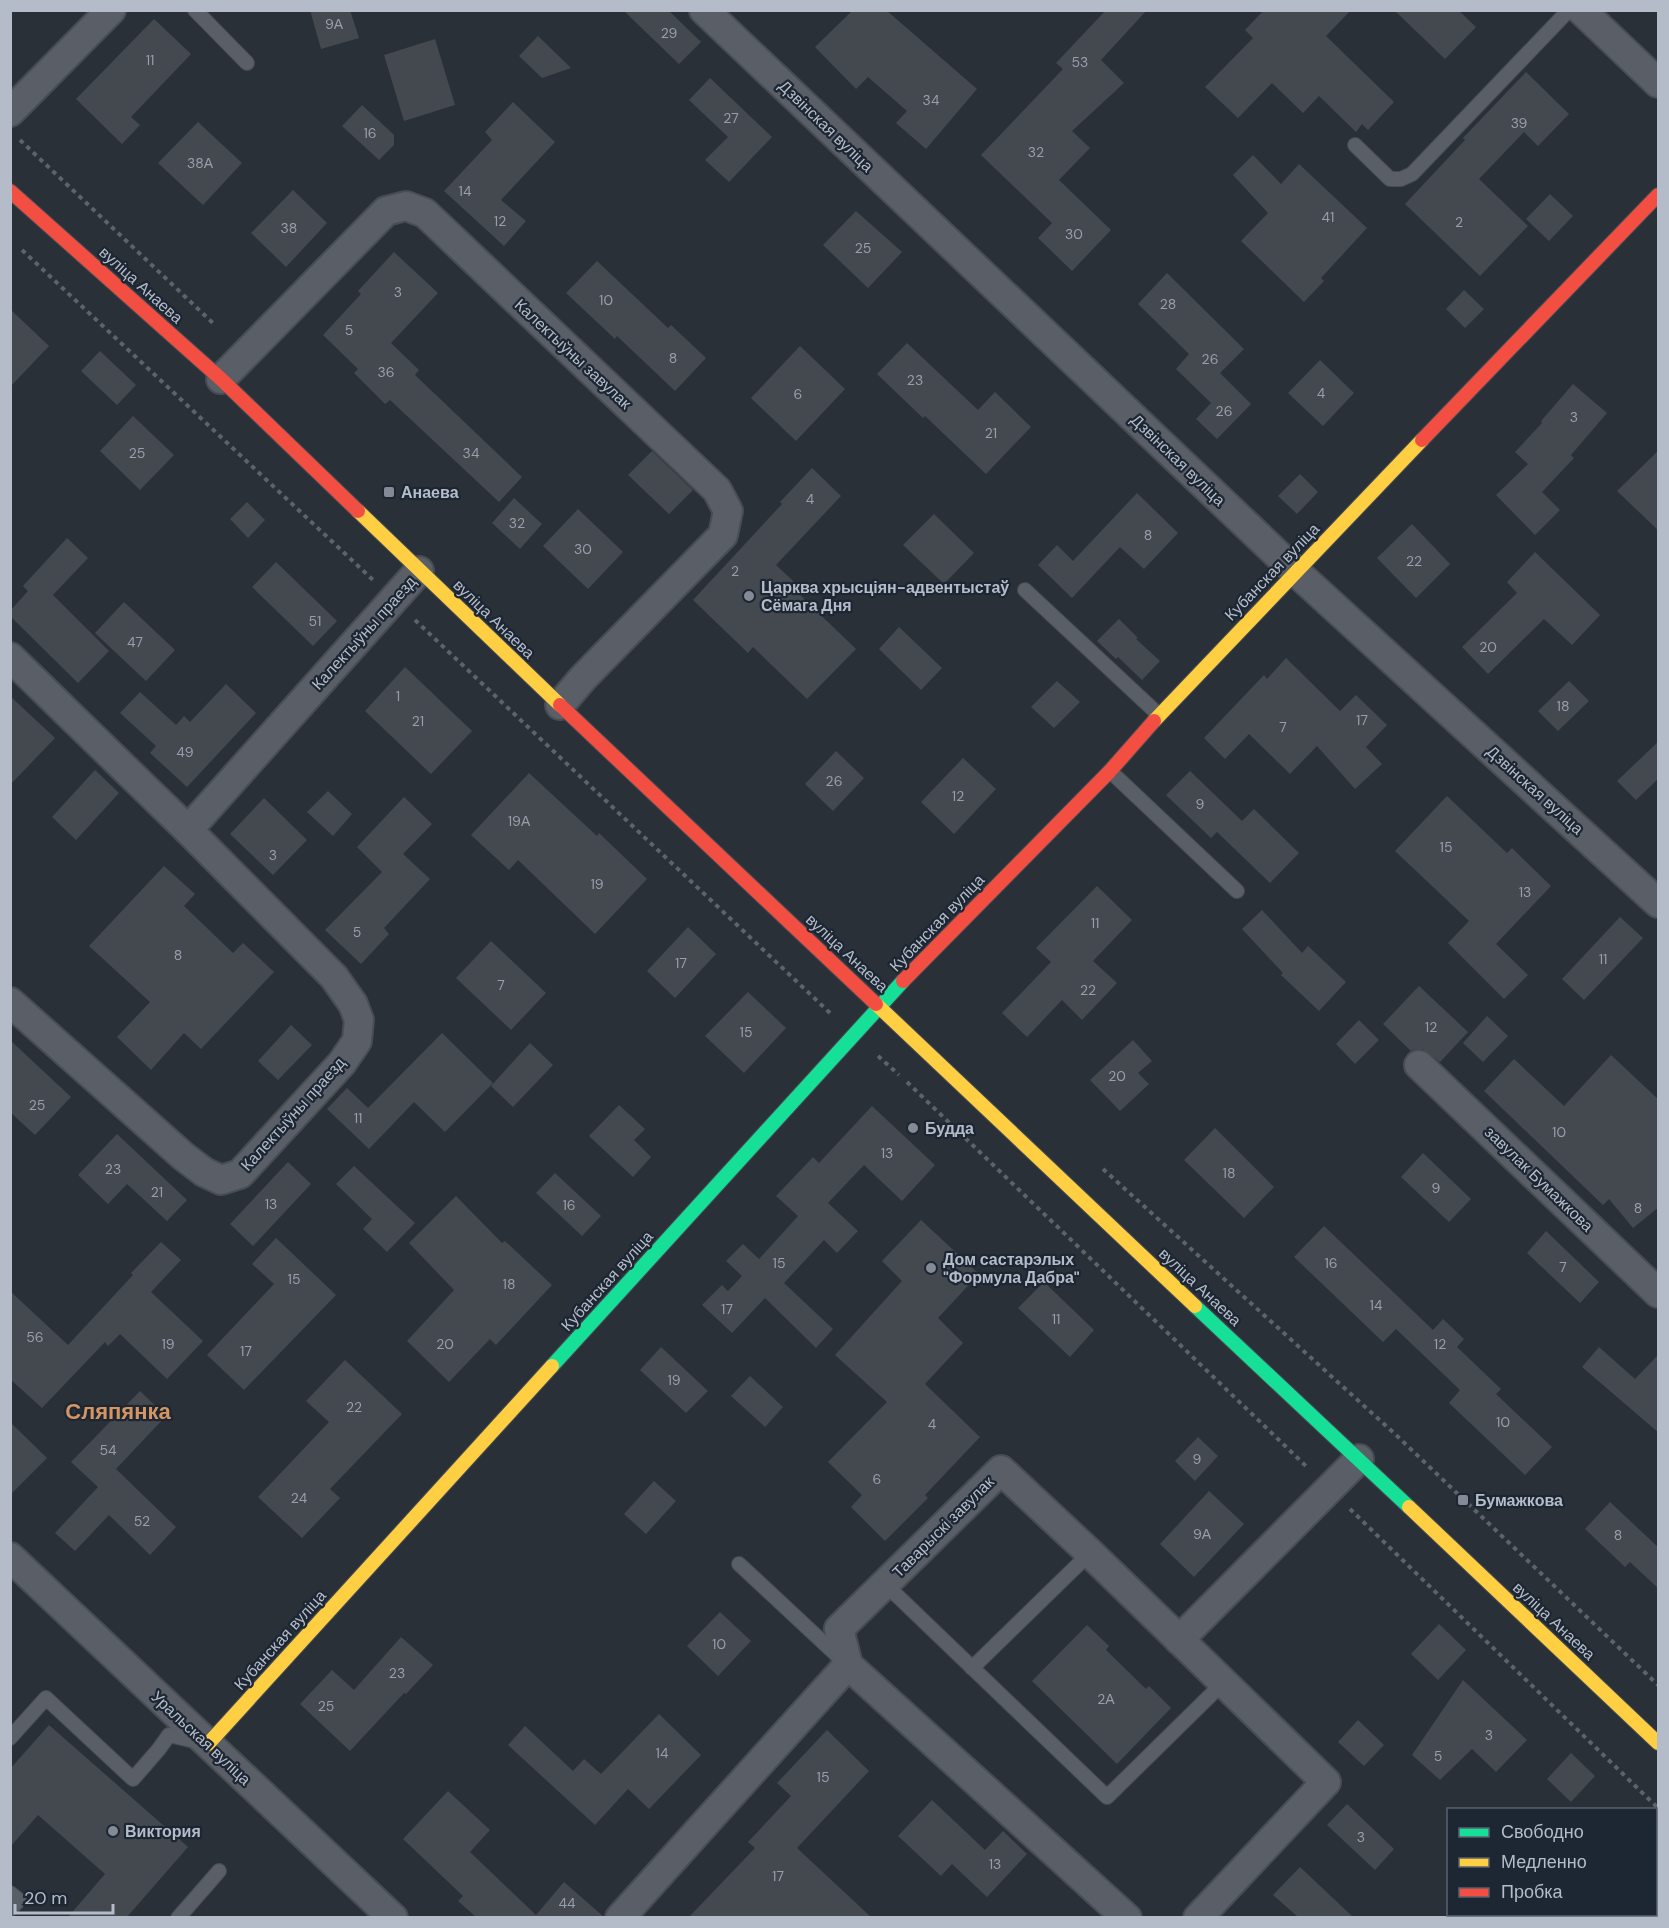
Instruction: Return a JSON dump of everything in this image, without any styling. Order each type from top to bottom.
[{"type":"street","points":[[10,112],[111,10]]},
{"type":"street","name":"Дзвінская вуліца","points":[[704,10],[1295,571],[1659,903]]},
{"type":"street","points":[[1581,10],[1659,83]]},
{"type":"street","name":"вуліца Анаева","points":[[10,191],[220,379],[560,705],[1659,1743]]},
{"type":"street","name":"Кубанская вуліца","points":[[208,1744],[879,1006],[1110,771],[1295,571],[1659,195]]},
{"type":"street","name":"Калектыўны завулак","points":[[220,379],[386,211],[406,206],[425,213],[717,490],[728,511],[723,535],[583,678],[560,705]]},
{"type":"street","name":"Калектыўны праезд","points":[[188,830],[419,571]]},
{"type":"street","name":"Калектыўны праезд","points":[[10,657],[188,830],[334,977],[353,1004],[359,1020],[357,1041],[342,1062],[240,1174],[221,1180],[197,1167],[10,1002]]},
{"type":"street","name":"завулак Бумажкова","points":[[1419,1065],[1659,1293]]},
{"type":"street","points":[[1179,1640],[1359,1460]]},
{"type":"street","name":"Таварыскі завулак","points":[[848,1665],[839,1629],[1001,1470],[1326,1782],[1198,1917]]},
{"type":"street","name":"Уральская вуліца","points":[[10,1557],[393,1917]]},
{"type":"street","points":[[620,1917],[848,1665],[1126,1917]]},
{"type":"lane","points":[[195,10],[248,63]]},
{"type":"lane","points":[[1355,144],[1390,179],[1401,179],[1412,174],[1569,10]]},
{"type":"lane","points":[[1025,590],[1160,715]]},
{"type":"lane","points":[[1110,771],[1237,891]]},
{"type":"lane","points":[[972,1668],[1090,1553]]},
{"type":"lane","points":[[739,1564],[848,1665]]},
{"type":"lane","points":[[885,1584],[1107,1797],[1223,1683]]},
{"type":"lane","points":[[10,1738],[46,1698],[133,1779],[169,1735],[208,1744]]},
{"type":"lane","points":[[178,1917],[219,1871]]},
{"type":"lane","points":[[10,1893],[19,1900],[10,1909]]},
{"type":"path","points":[[19,139],[245,354]]},
{"type":"path","points":[[1097,1163],[1395,1434],[1659,1685]]},
{"type":"building","points":[[310,10],[350,10],[359,38],[321,49]]},
{"type":"building","points":[[623,10],[668,10],[701,42],[679,64]]},
{"type":"building","points":[[853,10],[886,10],[977,89],[926,149],[896,123],[907,111],[868,77],[856,89],[815,47]]},
{"type":"building","points":[[1106,10],[1147,10],[1101,60],[1124,83],[1072,131],[1090,148],[1059,180],[1111,230],[1072,271],[1038,238],[1052,223],[981,155],[1063,69],[1056,63]]},
{"type":"building","points":[[1264,10],[1351,10],[1326,36],[1394,102],[1368,130],[1362,124],[1356,132],[1319,96],[1303,113],[1272,83],[1238,118],[1205,87],[1253,38],[1245,30]]},
{"type":"building","points":[[1394,10],[1458,10],[1476,27],[1445,59]]},
{"type":"building","points":[[154,19],[191,54],[131,117],[140,125],[122,144],[76,99]]},
{"type":"building","points":[[538,36],[571,68],[542,78],[519,56]]},
{"type":"building","points":[[435,39],[455,105],[404,121],[384,55]]},
{"type":"building","points":[[1526,72],[1569,114],[1538,146],[1524,132],[1479,179],[1528,226],[1480,276],[1405,204],[1465,140],[1463,138]]},
{"type":"building","points":[[710,78],[772,137],[729,182],[705,160],[728,137],[689,100]]},
{"type":"building","points":[[513,102],[555,142],[501,200],[526,221],[504,246],[444,191],[492,140],[485,132]]},
{"type":"building","points":[[362,105],[394,135],[394,145],[379,160],[342,126]]},
{"type":"building","points":[[198,122],[242,163],[203,205],[158,163]]},
{"type":"building","points":[[1253,155],[1281,184],[1299,164],[1367,228],[1321,278],[1324,281],[1304,302],[1241,241],[1268,213],[1233,175]]},
{"type":"building","points":[[293,190],[327,223],[286,267],[251,233]]},
{"type":"building","points":[[1550,194],[1573,216],[1549,241],[1526,219]]},
{"type":"building","points":[[856,211],[902,252],[868,288],[823,245]]},
{"type":"building","points":[[394,252],[438,293],[391,343],[419,370],[415,375],[522,477],[499,502],[390,400],[385,404],[354,373],[358,369],[323,335],[361,294],[358,291]]},
{"type":"building","points":[[597,261],[668,328],[671,325],[706,358],[675,391],[617,336],[615,339],[566,293]]},
{"type":"building","points":[[1167,273],[1244,349],[1220,373],[1251,404],[1217,439],[1196,419],[1211,403],[1176,369],[1189,354],[1138,304]]},
{"type":"building","points":[[1464,290],[1484,309],[1465,328],[1446,309]]},
{"type":"building","points":[[10,309],[49,346],[10,387]]},
{"type":"building","points":[[907,343],[978,410],[995,392],[1031,427],[986,474],[877,374]]},
{"type":"building","points":[[800,346],[845,389],[796,441],[751,398]]},
{"type":"building","points":[[100,351],[136,385],[117,405],[81,371]]},
{"type":"building","points":[[1320,360],[1354,393],[1323,426],[1288,393]]},
{"type":"building","points":[[1573,384],[1607,413],[1571,455],[1574,458],[1542,492],[1560,510],[1535,535],[1496,495],[1528,464],[1515,452]]},
{"type":"building","points":[[133,416],[174,455],[140,490],[100,451]]},
{"type":"building","points":[[1659,450],[1659,531],[1617,491]]},
{"type":"building","points":[[652,451],[693,490],[669,514],[628,475]]},
{"type":"building","points":[[812,468],[841,496],[776,565],[805,592],[801,596],[856,649],[807,699],[753,647],[748,653],[693,600],[782,504],[780,502]]},
{"type":"building","points":[[1300,474],[1318,492],[1297,514],[1278,496]]},
{"type":"building","points":[[1137,493],[1178,533],[1144,569],[1120,547],[1072,598],[1038,565],[1057,545],[1073,561]]},
{"type":"building","points":[[514,498],[542,524],[520,549],[492,523]]},
{"type":"building","points":[[247,502],[265,520],[248,538],[230,519]]},
{"type":"building","points":[[578,509],[623,552],[588,589],[543,546]]},
{"type":"building","points":[[934,514],[974,553],[944,584],[903,545]]},
{"type":"building","points":[[1412,524],[1450,564],[1416,598],[1377,558]]},
{"type":"building","points":[[67,538],[88,558],[53,595],[109,651],[78,683],[10,616],[10,611],[28,591],[23,586]]},
{"type":"building","points":[[1535,552],[1600,615],[1572,645],[1544,619],[1488,674],[1462,647],[1517,593],[1507,582]]},
{"type":"building","points":[[276,562],[337,621],[313,646],[252,587]]},
{"type":"building","points":[[124,602],[175,650],[146,681],[95,633]]},
{"type":"building","points":[[1119,619],[1138,638],[1136,639],[1160,661],[1142,680],[1097,641]]},
{"type":"building","points":[[899,627],[942,668],[921,690],[879,649]]},
{"type":"building","points":[[1286,658],[1340,711],[1356,695],[1387,725],[1366,747],[1382,764],[1355,789],[1317,746],[1290,774],[1249,734],[1225,759],[1204,738],[1264,675],[1267,679]]},
{"type":"building","points":[[405,667],[472,731],[431,774],[365,711]]},
{"type":"building","points":[[1057,681],[1080,702],[1054,728],[1031,707]]},
{"type":"building","points":[[1569,681],[1589,701],[1558,731],[1538,711]]},
{"type":"building","points":[[226,684],[256,713],[187,787],[150,753],[156,746],[120,713],[140,692],[176,725],[184,716],[190,722]]},
{"type":"building","points":[[10,696],[55,738],[10,785]]},
{"type":"building","points":[[1659,741],[1659,778],[1636,800],[1617,781]]},
{"type":"building","points":[[836,751],[864,778],[833,811],[805,784]]},
{"type":"building","points":[[963,758],[996,789],[954,834],[921,802]]},
{"type":"building","points":[[95,770],[119,793],[76,840],[52,817]]},
{"type":"building","points":[[1190,771],[1242,821],[1254,809],[1299,853],[1270,883],[1217,832],[1211,838],[1166,795]]},
{"type":"building","points":[[529,773],[597,836],[599,833],[647,879],[595,934],[518,860],[509,870],[471,835]]},
{"type":"building","points":[[328,791],[352,814],[333,836],[307,812]]},
{"type":"building","points":[[1447,796],[1507,853],[1512,848],[1551,886],[1496,944],[1528,975],[1504,999],[1448,943],[1469,921],[1395,851]]},
{"type":"building","points":[[404,797],[432,824],[403,854],[430,879],[384,928],[389,934],[361,964],[325,930],[382,872],[357,847]]},
{"type":"building","points":[[264,798],[307,840],[273,875],[230,834]]},
{"type":"building","points":[[164,866],[195,894],[184,906],[233,953],[243,943],[274,972],[201,1049],[184,1033],[151,1070],[117,1037],[150,1002],[89,946]]},
{"type":"building","points":[[1097,886],[1132,920],[1093,961],[1117,983],[1082,1020],[1062,1000],[1027,1037],[1002,1013],[1051,962],[1036,948]]},
{"type":"building","points":[[1262,910],[1302,953],[1308,946],[1346,982],[1319,1011],[1281,975],[1283,973],[1242,929]]},
{"type":"building","points":[[1620,917],[1643,938],[1584,1000],[1562,979]]},
{"type":"building","points":[[688,927],[716,954],[675,998],[647,971]]},
{"type":"building","points":[[491,941],[546,993],[511,1030],[456,978]]},
{"type":"building","points":[[1419,986],[1468,1032],[1440,1062],[1423,1049],[1411,1051],[1383,1024]]},
{"type":"building","points":[[748,992],[786,1028],[744,1073],[705,1036]]},
{"type":"building","points":[[1487,1016],[1508,1036],[1483,1062],[1463,1043]]},
{"type":"building","points":[[1359,1020],[1379,1040],[1355,1064],[1336,1044]]},
{"type":"building","points":[[291,1025],[312,1045],[278,1080],[258,1061]]},
{"type":"building","points":[[442,1033],[493,1083],[445,1132],[414,1102],[369,1149],[327,1109],[347,1088],[368,1108]]},
{"type":"building","points":[[10,1040],[71,1097],[35,1135],[10,1112]]},
{"type":"building","points":[[1133,1040],[1152,1061],[1138,1073],[1149,1084],[1120,1111],[1090,1080]]},
{"type":"building","points":[[530,1043],[553,1065],[513,1107],[491,1086]]},
{"type":"building","points":[[1611,1055],[1659,1100],[1659,1207],[1633,1228],[1609,1199],[1603,1205],[1484,1091],[1514,1059],[1564,1106]]},
{"type":"building","points":[[619,1105],[645,1129],[634,1140],[651,1157],[633,1177],[589,1136]]},
{"type":"building","points":[[872,1106],[935,1165],[902,1201],[864,1165],[828,1203],[858,1231],[837,1253],[824,1240],[784,1283],[833,1329],[816,1348],[765,1298],[732,1333],[702,1305],[722,1285],[728,1291],[742,1276],[726,1261],[743,1244],[759,1259],[798,1216],[776,1196],[813,1157],[819,1163]]},
{"type":"building","points":[[1215,1128],[1274,1187],[1244,1218],[1184,1160]]},
{"type":"building","points":[[117,1134],[187,1200],[167,1221],[127,1184],[108,1204],[78,1175]]},
{"type":"building","points":[[1423,1153],[1471,1199],[1449,1222],[1401,1177]]},
{"type":"building","points":[[288,1162],[311,1184],[253,1246],[230,1224]]},
{"type":"building","points":[[354,1166],[415,1223],[387,1252],[363,1229],[372,1219],[336,1184]]},
{"type":"building","points":[[555,1173],[601,1216],[582,1236],[536,1193]]},
{"type":"building","points":[[456,1196],[502,1243],[505,1241],[552,1285],[496,1345],[490,1339],[449,1382],[407,1341],[454,1290],[409,1243]]},
{"type":"building","points":[[921,1220],[979,1274],[938,1318],[963,1343],[925,1384],[980,1437],[925,1495],[928,1498],[885,1541],[851,1507],[862,1495],[828,1462],[887,1402],[835,1355],[902,1281],[882,1261]]},
{"type":"building","points":[[1324,1226],[1433,1330],[1443,1319],[1464,1339],[1457,1347],[1501,1389],[1496,1394],[1552,1447],[1525,1475],[1449,1403],[1460,1390],[1396,1329],[1383,1342],[1294,1257]]},
{"type":"building","points":[[1546,1231],[1599,1282],[1580,1303],[1527,1253]]},
{"type":"building","points":[[276,1238],[336,1295],[244,1390],[207,1355],[274,1284],[252,1264]]},
{"type":"building","points":[[161,1242],[181,1260],[151,1292],[203,1341],[167,1379],[120,1334],[108,1346],[105,1342],[42,1408],[10,1379],[10,1291],[68,1345]]},
{"type":"building","points":[[1044,1282],[1094,1330],[1070,1357],[1018,1308]]},
{"type":"building","points":[[661,1347],[708,1391],[686,1413],[640,1370]]},
{"type":"building","points":[[1599,1347],[1635,1379],[1659,1354],[1659,1433],[1582,1367]]},
{"type":"building","points":[[345,1360],[402,1414],[330,1489],[340,1498],[302,1538],[258,1497],[329,1422],[306,1401]]},
{"type":"building","points":[[750,1376],[783,1407],[765,1427],[731,1396]]},
{"type":"building","points":[[140,1391],[166,1416],[116,1469],[176,1527],[150,1555],[109,1515],[75,1551],[55,1533],[98,1487],[71,1462]]},
{"type":"building","points":[[10,1422],[47,1458],[10,1495]]},
{"type":"building","points":[[1198,1437],[1218,1456],[1195,1481],[1175,1461]]},
{"type":"building","points":[[654,1481],[676,1501],[646,1534],[624,1514]]},
{"type":"building","points":[[1209,1491],[1244,1524],[1194,1577],[1160,1544]]},
{"type":"building","points":[[1610,1502],[1659,1548],[1659,1589],[1630,1562],[1625,1567],[1585,1529]]},
{"type":"building","points":[[720,1612],[751,1641],[718,1676],[687,1646]]},
{"type":"building","points":[[1439,1624],[1466,1650],[1438,1680],[1411,1654]]},
{"type":"building","points":[[1087,1625],[1109,1646],[1106,1650],[1146,1689],[1149,1686],[1171,1708],[1117,1764],[1032,1681]]},
{"type":"building","points":[[401,1637],[433,1665],[350,1751],[300,1704],[332,1670],[354,1690]]},
{"type":"building","points":[[1463,1680],[1527,1740],[1496,1772],[1472,1749],[1440,1780],[1412,1755]]},
{"type":"building","points":[[659,1714],[701,1755],[649,1809],[628,1789],[595,1825],[508,1745],[525,1726],[573,1771],[584,1759],[601,1774]]},
{"type":"building","points":[[1358,1720],[1384,1745],[1364,1766],[1338,1742]]},
{"type":"building","name":"Виктория","points":[[49,1725],[188,1847],[127,1917],[68,1917],[105,1874],[38,1815],[10,1847],[10,1769]]},
{"type":"building","points":[[827,1730],[869,1771],[797,1848],[871,1917],[689,1917],[755,1848],[748,1842],[791,1796],[777,1783]]},
{"type":"building","points":[[1571,1753],[1595,1776],[1571,1802],[1547,1779]]},
{"type":"building","points":[[448,1791],[490,1830],[470,1852],[536,1915],[564,1882],[604,1917],[476,1917],[458,1901],[463,1896],[403,1839]]},
{"type":"building","points":[[932,1800],[985,1850],[1003,1831],[1027,1854],[987,1897],[952,1864],[941,1876],[898,1836]]},
{"type":"building","points":[[1347,1804],[1394,1849],[1375,1870],[1327,1825]]},
{"type":"building","points":[[1300,1867],[1353,1917],[1298,1917],[1273,1895]]},
{"type":"traffic: fast","points":[[552,1366],[903,981]]},
{"type":"traffic: fast","points":[[1195,1306],[1409,1507]]},
{"type":"traffic: slow","points":[[1154,721],[1422,440]]},
{"type":"traffic: slow","points":[[358,511],[560,705]]},
{"type":"traffic: slow","points":[[876,1004],[1195,1306]]},
{"type":"traffic: slow","points":[[208,1744],[552,1366]]},
{"type":"traffic: slow","points":[[1409,1507],[1658,1743]]},
{"type":"traffic: jam","points":[[10,191],[221,379],[358,511]]},
{"type":"traffic: jam","points":[[1422,440],[1658,195]]},
{"type":"traffic: jam","points":[[560,705],[876,1004]]},
{"type":"traffic: jam","points":[[903,981],[1110,771],[1154,721]]},
{"type":"place","name":"Анаева","points":[[389,492]]},
{"type":"place","name":"Царква хрысціян-адвентыстаў Сёмага Дня","points":[[749,596]]},
{"type":"place","name":"Будда","points":[[913,1128]]},
{"type":"place","name":"Дом састарэлых \"Формула Дабра\"","points":[[931,1268]]},
{"type":"place","name":"Бумажкова","points":[[1463,1500]]},
{"type":"place","name":"Виктория","points":[[113,1831]]},
{"type":"district","name":"Сляпянка","points":[[118,1411]]}]
